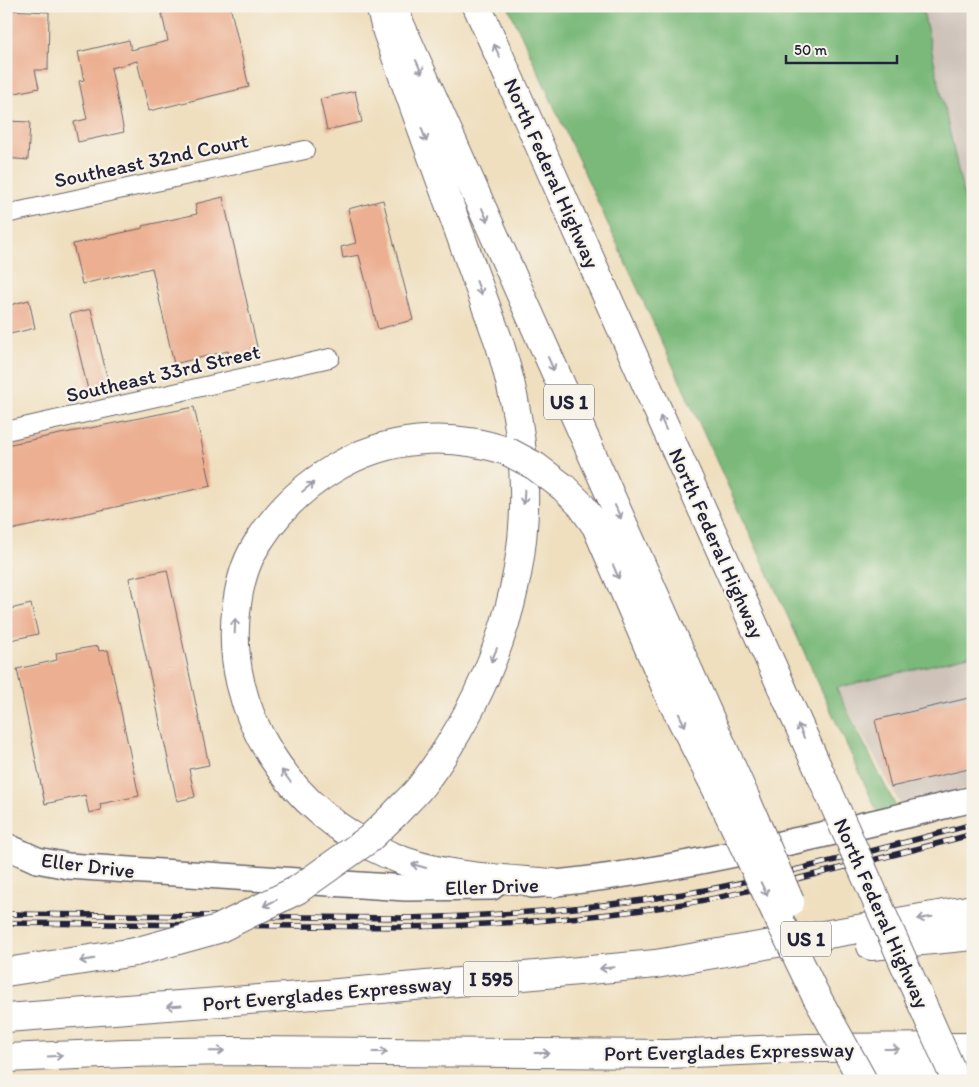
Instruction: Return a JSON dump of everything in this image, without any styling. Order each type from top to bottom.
[{"type":"main road","points":[[6,972],[135,952],[218,929],[297,890],[369,839],[424,782],[458,732],[478,694],[501,639],[522,544],[524,487],[520,434],[509,376],[500,345],[387,32],[380,6]]},
{"type":"main road","name":"US 1","points":[[392,6],[733,797],[867,1081]]},
{"type":"main road","name":"North Federal Highway","points":[[477,6],[956,1081]]},
{"type":"main road","points":[[554,883],[454,874],[432,870],[390,856],[368,846],[313,807],[288,780],[257,731],[245,700],[235,651],[238,598],[247,565],[260,538],[298,495],[343,463],[359,455],[377,448],[426,439],[459,440],[491,446],[507,451],[535,466],[563,487],[589,515],[602,539],[666,688],[733,797],[814,992],[862,1081]]},
{"type":"main road","name":"Port Everglades Expressway","points":[[6,1018],[327,994],[656,964],[973,909]]},
{"type":"main road","points":[[656,964],[784,956],[910,941],[973,936]]},
{"type":"main road","name":"Port Everglades Expressway","points":[[6,1058],[231,1051],[668,1054],[808,1048],[973,1047]]},
{"type":"main road","points":[[668,1054],[807,1064],[973,1070]]},
{"type":"street","name":"Southeast 32nd Court","points":[[6,214],[306,150]]},
{"type":"street","name":"Southeast 33rd Street","points":[[6,431],[330,358]]},
{"type":"street","name":"Eller Drive","points":[[6,846],[36,860],[51,863],[166,873],[406,888],[486,887],[554,883],[692,864],[882,822],[973,799]]},
{"type":"shaded area","points":[[922,6],[973,6],[973,238]]},
{"type":"shaded area","points":[[973,655],[973,787],[901,805],[836,688]]},
{"type":"green space","points":[[508,6],[922,6],[973,238],[973,530],[971,531],[973,539],[973,655],[836,688],[901,817],[882,822]]},
{"type":"building","points":[[160,6],[230,6],[249,87],[149,111],[137,61],[111,68],[124,132],[78,142],[74,122],[87,119],[79,81],[84,80],[78,52],[129,40],[131,50],[168,41]]},
{"type":"building","points":[[6,10],[49,12],[48,70],[35,70],[39,88],[6,95]]},
{"type":"building","points":[[355,91],[362,122],[327,130],[320,99]]},
{"type":"building","points":[[6,121],[30,122],[28,160],[6,158]]},
{"type":"building","points":[[223,197],[259,356],[230,362],[228,351],[174,364],[152,268],[82,284],[73,244],[197,214],[195,204]]},
{"type":"building","points":[[383,200],[413,320],[378,329],[359,255],[343,258],[341,247],[356,243],[348,209]]},
{"type":"building","points":[[29,300],[35,328],[6,335],[6,306]]},
{"type":"building","points":[[91,309],[110,389],[89,394],[70,314]]},
{"type":"building","points":[[194,407],[211,486],[6,531],[6,445]]},
{"type":"building","points":[[167,570],[209,765],[189,769],[195,797],[177,801],[129,578]]},
{"type":"building","points":[[31,604],[38,634],[6,641],[6,610]]},
{"type":"building","points":[[98,646],[99,651],[108,650],[139,796],[100,804],[101,810],[89,813],[85,795],[45,804],[17,669],[57,660],[56,653]]},
{"type":"building","points":[[973,697],[973,768],[891,787],[875,720]]},
{"type":"railway","points":[[6,914],[404,918],[474,916],[579,908],[732,885],[973,824]]},
{"type":"railway","points":[[6,923],[404,927],[474,925],[579,917],[648,909],[715,898],[973,834]]}]
